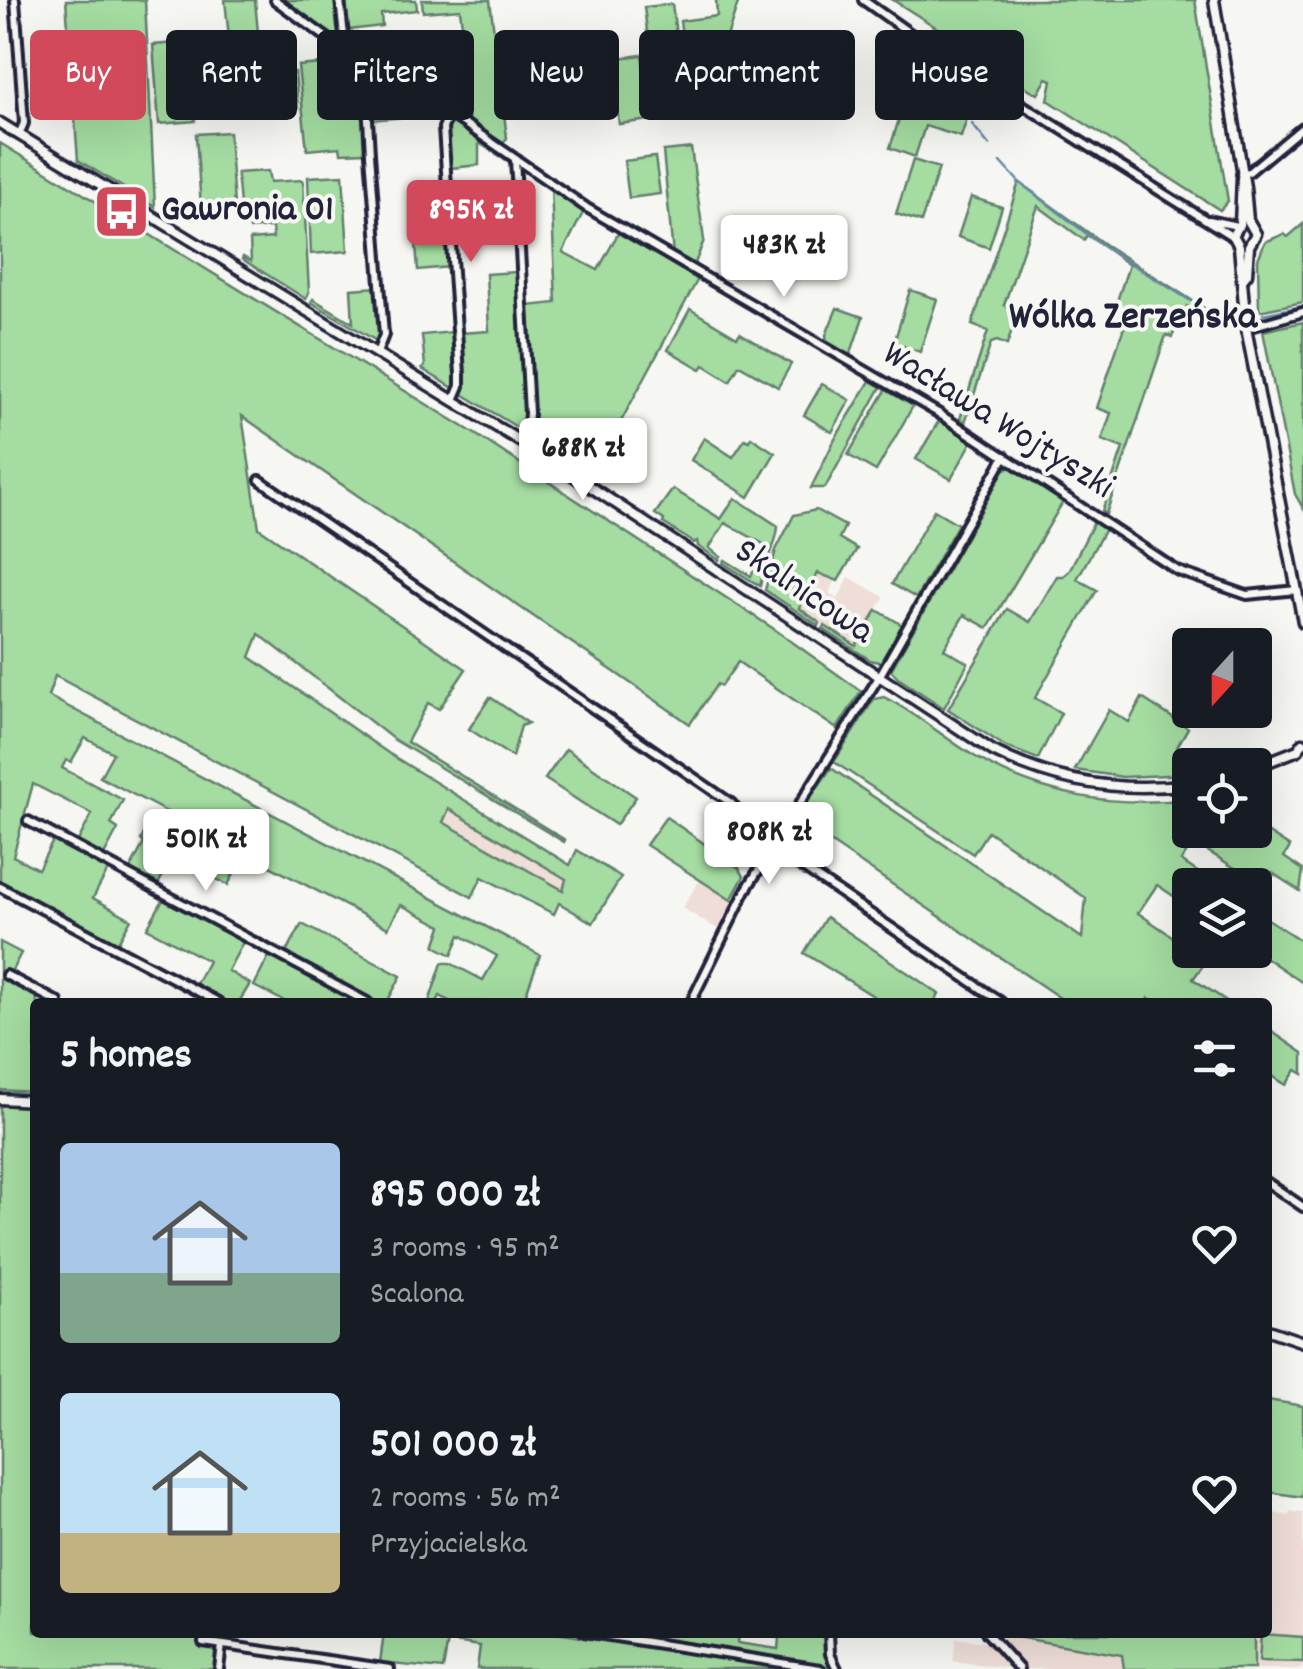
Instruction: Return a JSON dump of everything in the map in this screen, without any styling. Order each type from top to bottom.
[{"type":"street","points":[[15,0],[24,123],[19,135]]},
{"type":"street","name":"Wacława Wojtyszki","points":[[276,0],[317,30]]},
{"type":"street","points":[[340,0],[343,30]]},
{"type":"street","points":[[862,0],[1244,246],[1246,328],[1303,622]]},
{"type":"street","points":[[1214,0],[1242,176],[1242,225],[1233,237]]},
{"type":"street","points":[[369,120],[384,334],[377,353]]},
{"type":"street","points":[[447,120],[444,128],[460,374],[454,400]]},
{"type":"street","name":"Wacława Wojtyszki","points":[[458,120],[587,208],[1005,456],[1190,577],[1247,595],[1297,590]]},
{"type":"street","name":"Skalnicowa","points":[[0,124],[520,441],[984,745],[1031,768],[1103,786],[1172,786]]},
{"type":"street","points":[[1242,176],[1303,127]]},
{"type":"street","points":[[515,158],[529,413],[520,441]]},
{"type":"street","points":[[1206,220],[1255,229],[1256,237],[1244,246]]},
{"type":"street","points":[[1246,328],[1303,312]]},
{"type":"street","points":[[693,998],[746,890],[879,677],[1005,456]]},
{"type":"street","points":[[260,480],[732,803],[759,837]]},
{"type":"street","points":[[1272,760],[1301,748]]},
{"type":"street","points":[[28,821],[360,998]]},
{"type":"street","points":[[784,855],[995,998]]},
{"type":"street","points":[[0,887],[210,998]]},
{"type":"street","points":[[6,975],[50,998]]},
{"type":"street","points":[[0,1099],[30,1102]]},
{"type":"street","points":[[1272,1186],[1303,1207]]},
{"type":"street","points":[[1272,1331],[1303,1342]]},
{"type":"street","points":[[205,1638],[203,1642],[390,1669]]},
{"type":"street","points":[[622,1638],[820,1669]]},
{"type":"street","points":[[829,1638],[837,1669]]},
{"type":"street","points":[[992,1638],[1020,1669]]},
{"type":"street","points":[[220,1669],[222,1645]]},
{"type":"shaded area","points":[[818,573],[835,582],[829,593],[838,599],[849,577],[884,597],[856,647],[798,608]]},
{"type":"shaded area","points":[[450,809],[566,880],[562,891],[442,822]]},
{"type":"shaded area","points":[[700,880],[735,903],[723,927],[716,928],[682,908]]},
{"type":"shaded area","points":[[1290,1511],[1303,1513],[1303,1669],[1254,1669],[1254,1638],[1272,1638],[1272,1513],[1289,1516]]},
{"type":"shaded area","points":[[956,1638],[993,1643],[1016,1669],[953,1661]]},
{"type":"shaded area","points":[[998,1638],[1123,1655],[1124,1669],[1025,1669]]},
{"type":"green space","points":[[66,0],[145,0],[155,207],[78,160],[75,120],[146,120],[146,30],[68,30]]},
{"type":"green space","points":[[225,0],[255,0],[258,30],[228,30]]},
{"type":"green space","points":[[280,0],[337,0],[339,30],[321,30]]},
{"type":"green space","points":[[345,0],[416,0],[417,10],[381,14],[382,26],[348,30]]},
{"type":"green space","points":[[422,0],[490,0],[494,120],[505,120],[507,138],[503,143],[465,120],[474,120],[474,30],[463,30],[460,9],[423,12]]},
{"type":"green space","points":[[716,0],[739,0],[729,30],[681,30],[680,21],[717,16]]},
{"type":"green space","points":[[893,0],[1195,0],[1228,201],[1220,210],[1048,100],[1052,80],[1047,78],[1038,94],[1024,86],[1024,30],[940,30]]},
{"type":"green space","points":[[672,4],[675,30],[647,30],[644,7]]},
{"type":"green space","points":[[166,44],[166,120],[195,121],[159,124],[153,45]]},
{"type":"green space","points":[[639,55],[639,120],[650,120],[619,124],[619,58]]},
{"type":"green space","points":[[317,64],[317,120],[366,120],[367,152],[341,153],[340,147],[307,150],[298,66]]},
{"type":"green space","points":[[899,120],[966,120],[961,137],[925,126],[915,157],[890,148]]},
{"type":"green space","points":[[456,122],[509,157],[511,163],[479,143],[479,165],[450,168],[447,127]]},
{"type":"green space","points":[[229,132],[234,205],[201,208],[196,134]]},
{"type":"green space","points":[[0,143],[472,432],[774,629],[861,691],[837,729],[738,662],[721,686],[717,684],[690,724],[242,416],[259,528],[466,669],[439,709],[428,703],[407,742],[564,842],[393,739],[259,634],[250,657],[388,753],[570,865],[577,850],[621,877],[593,923],[559,903],[554,914],[482,877],[472,897],[55,676],[48,696],[540,955],[524,998],[430,998],[442,963],[450,963],[483,980],[497,956],[460,935],[452,955],[435,946],[442,926],[401,905],[388,928],[100,777],[113,753],[85,738],[71,762],[66,760],[62,768],[123,800],[111,824],[118,829],[103,857],[77,843],[92,814],[33,784],[13,856],[38,869],[53,841],[108,870],[93,898],[131,919],[117,944],[0,883]],"holes":[[[449,809],[566,879],[563,890],[443,822]]]},
{"type":"green space","points":[[691,148],[704,240],[694,266],[673,255],[663,151]]},
{"type":"green space","points":[[655,157],[660,194],[629,198],[624,161]]},
{"type":"green space","points":[[913,160],[939,168],[921,222],[896,214]]},
{"type":"green space","points":[[268,171],[270,182],[303,180],[309,292],[306,299],[242,259],[251,261],[250,240],[273,238],[272,227],[250,229],[246,207],[240,204],[237,173]]},
{"type":"green space","points":[[343,175],[348,251],[311,254],[308,177]]},
{"type":"green space","points":[[1019,182],[1104,244],[1218,317],[1232,320],[1236,316],[1240,328],[1211,321],[1187,306],[1172,337],[1166,335],[1106,514],[1102,511],[1123,448],[1102,440],[1111,413],[1097,408],[1124,327],[1110,322],[1129,265],[1087,235],[1084,240],[1038,206],[1004,305],[1018,312],[1007,345],[991,343],[965,422],[960,419],[988,331],[972,325]]},
{"type":"green space","points":[[551,187],[585,209],[563,252],[598,270],[620,230],[698,279],[593,473],[529,433],[533,427],[527,306],[556,303]]},
{"type":"green space","points":[[971,197],[1002,207],[989,248],[958,237]]},
{"type":"green space","points":[[1303,224],[1303,302],[1259,311],[1258,259],[1265,242],[1284,234],[1288,237]]},
{"type":"green space","points":[[446,230],[449,267],[418,270],[415,232]]},
{"type":"green space","points":[[516,272],[526,413],[523,431],[461,393],[461,333],[489,331],[486,274]]},
{"type":"green space","points":[[378,287],[380,343],[311,302],[313,299],[353,323],[351,289]]},
{"type":"green space","points":[[910,290],[937,299],[920,352],[894,343]]},
{"type":"green space","points":[[837,308],[863,317],[850,356],[827,342]]},
{"type":"green space","points":[[690,309],[791,364],[778,387],[739,365],[730,381],[668,350]]},
{"type":"green space","points":[[1303,322],[1303,508],[1295,494],[1263,331]]},
{"type":"green space","points":[[452,332],[455,389],[422,369],[422,335]]},
{"type":"green space","points":[[870,381],[881,387],[825,488],[811,488],[835,439]]},
{"type":"green space","points":[[822,384],[850,400],[832,432],[804,415]]},
{"type":"green space","points":[[886,390],[913,406],[876,471],[848,455]]},
{"type":"green space","points":[[940,419],[973,440],[951,479],[916,459]]},
{"type":"green space","points":[[751,437],[775,453],[749,497],[691,460],[704,438],[733,457],[745,439],[749,441]]},
{"type":"green space","points":[[1010,467],[1063,502],[988,628],[964,615],[944,649],[968,663],[944,708],[891,670],[1004,470]]},
{"type":"green space","points":[[673,489],[721,519],[735,498],[778,526],[760,586],[723,563],[725,560],[751,576],[767,546],[725,523],[709,548],[721,557],[719,560],[655,514]]},
{"type":"green space","points":[[816,510],[845,526],[839,538],[857,549],[838,581],[818,573],[799,608],[819,626],[765,590],[776,550],[794,515]]},
{"type":"green space","points":[[934,510],[958,524],[916,598],[892,584]]},
{"type":"green space","points":[[1094,522],[1105,529],[1077,579],[1097,590],[1035,698],[1061,713],[1038,759],[1006,747],[948,709],[1007,609],[1030,622],[1057,576],[1069,571]]},
{"type":"green space","points":[[877,610],[904,626],[883,663],[870,660],[823,629],[825,626],[856,646]]},
{"type":"green space","points":[[490,697],[528,723],[521,726],[512,757],[469,729]]},
{"type":"green space","points":[[884,697],[974,756],[1025,781],[1106,800],[1172,800],[1172,848],[1189,848],[1181,861],[1192,868],[1172,868],[1172,895],[1157,885],[1138,913],[1172,936],[1172,968],[1201,968],[1193,979],[1222,998],[1060,998],[796,819],[831,768],[1082,938],[1086,898],[988,831],[973,854],[834,762],[874,699]]},
{"type":"green space","points":[[1142,698],[1172,718],[1172,728],[1188,728],[1176,748],[1172,748],[1172,775],[1123,777],[1075,770],[1109,710],[1129,722]]},
{"type":"green space","points":[[566,749],[636,797],[616,825],[545,779]]},
{"type":"green space","points":[[153,815],[240,861],[228,885],[173,857],[157,886],[129,871]]},
{"type":"green space","points":[[666,817],[739,868],[744,876],[731,900],[646,845]]},
{"type":"green space","points":[[1272,835],[1290,847],[1284,857],[1303,870],[1300,891],[1272,873],[1272,868],[1235,868],[1203,848],[1272,848]]},
{"type":"green space","points":[[163,900],[243,942],[228,971],[250,984],[241,998],[219,998],[195,986],[208,961],[147,928]]},
{"type":"green space","points":[[826,917],[939,994],[936,998],[877,998],[804,953]]},
{"type":"green space","points":[[1272,922],[1303,942],[1303,983],[1272,962]]},
{"type":"green space","points":[[302,924],[401,976],[389,998],[370,998],[286,953]]},
{"type":"green space","points":[[0,942],[21,953],[8,978],[37,994],[37,998],[30,998],[30,1092],[0,1090]]},
{"type":"green space","points":[[269,956],[350,998],[278,998],[254,986]]},
{"type":"green space","points":[[1272,1032],[1303,1053],[1303,1074],[1296,1070],[1286,1085],[1272,1076]]},
{"type":"green space","points":[[0,1105],[30,1107],[30,1638],[200,1638],[199,1642],[215,1648],[216,1669],[0,1669]]},
{"type":"green space","points":[[1272,1401],[1303,1406],[1303,1497],[1272,1493]]},
{"type":"green space","points":[[1303,1637],[1303,1662],[1259,1661],[1261,1638]]},
{"type":"green space","points":[[383,1638],[588,1638],[789,1669],[477,1669],[480,1646],[448,1641],[443,1669],[380,1663]]},
{"type":"green space","points":[[653,1638],[738,1638],[737,1643],[778,1649],[779,1638],[827,1638],[829,1666]]},
{"type":"green space","points":[[1022,1638],[1254,1638],[1254,1669],[1124,1669],[1122,1655]]},
{"type":"waterway","points":[[972,124],[989,145]]},
{"type":"waterway","points":[[1001,162],[1019,182],[1104,247],[1215,316],[1230,320]]},
{"type":"waterway","points":[[1263,314],[1303,306]]},
{"type":"place","name":"Gawronia 01","points":[[122,211]]},
{"type":"district","name":"Wólka Zerzeńska","points":[[1133,319]]}]
